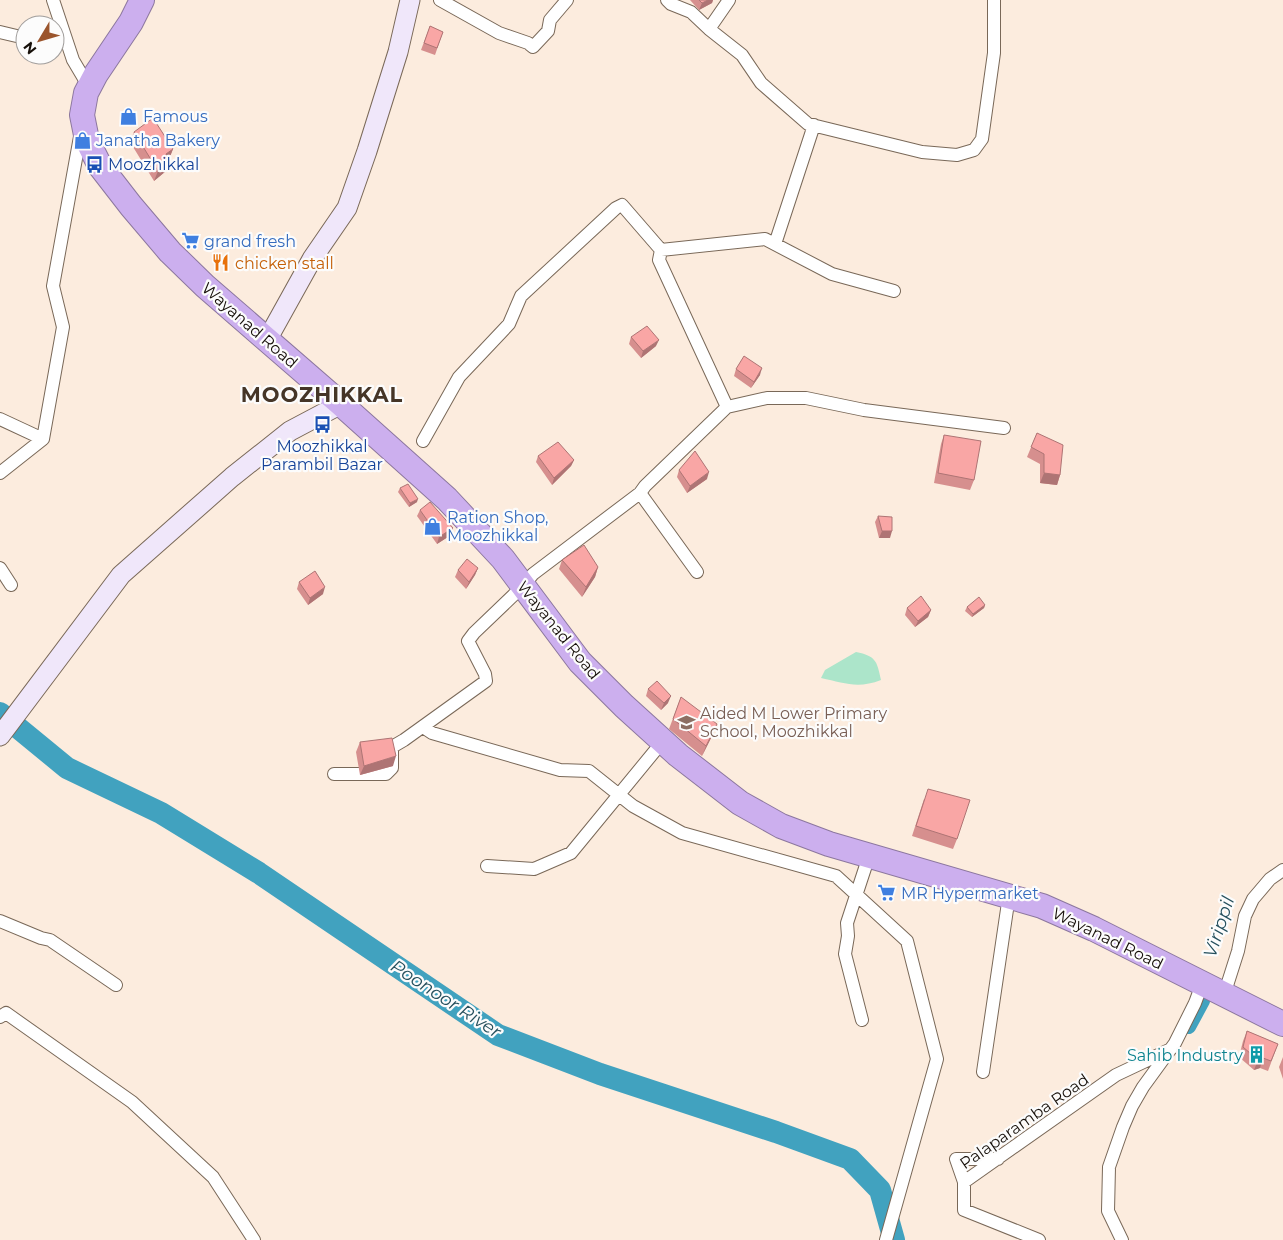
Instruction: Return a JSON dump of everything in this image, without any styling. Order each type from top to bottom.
[{"type":"highway","name":"Wayanad Road","points":[[142,0],[131,22],[86,93],[82,115],[87,140],[100,166],[170,252],[205,286],[447,499],[503,559],[580,662],[663,742],[740,803],[781,826],[869,856],[1042,906],[1094,929],[1283,1024]]},
{"type":"main road","points":[[267,340],[312,259],[347,208],[398,52],[410,0]]},
{"type":"main road","points":[[0,736],[120,575],[232,477],[290,431],[341,404]]},
{"type":"street","points":[[54,0],[72,60],[89,88]]},
{"type":"street","points":[[440,0],[499,33],[534,47],[548,31],[550,20],[567,0]]},
{"type":"street","points":[[667,0],[671,4],[691,12],[742,55],[761,83],[808,124],[922,152],[957,155],[974,150],[982,139],[994,52],[994,0]]},
{"type":"street","points":[[709,29],[730,0]]},
{"type":"street","points":[[0,32],[15,36]]},
{"type":"street","points":[[65,48],[69,49]]},
{"type":"street","points":[[0,473],[43,438],[62,327],[53,286],[79,135],[84,123]]},
{"type":"street","points":[[775,244],[814,125]]},
{"type":"street","points":[[423,441],[459,377],[509,324],[521,296],[616,208],[622,205],[661,250]]},
{"type":"street","points":[[661,250],[765,239],[832,274],[894,291]]},
{"type":"street","points":[[661,250],[659,260],[727,407]]},
{"type":"street","points":[[334,774],[386,774],[392,768],[392,747],[486,681],[485,674],[468,641],[474,633],[533,574],[640,494],[645,486],[727,407],[767,398],[806,398],[864,410],[1004,428]]},
{"type":"street","points":[[0,419],[43,438]]},
{"type":"street","points":[[640,494],[697,572]]},
{"type":"street","points":[[0,568],[11,585]]},
{"type":"street","points":[[423,727],[432,734],[560,770],[589,771],[633,806],[682,833],[836,876],[907,941],[937,1059],[886,1240]]},
{"type":"street","points":[[487,866],[534,869],[571,853],[663,742]]},
{"type":"street","points":[[862,1020],[846,954],[847,923],[869,856]]},
{"type":"street","points":[[1224,995],[1238,951],[1245,916],[1253,899],[1270,879],[1283,870]]},
{"type":"street","points":[[983,1072],[1008,896]]},
{"type":"street","points":[[0,921],[40,938],[50,940],[116,985]]},
{"type":"street","points":[[1122,1240],[1108,1211],[1109,1167],[1132,1106],[1170,1049],[1195,1003],[1202,984]]},
{"type":"street","points":[[0,1017],[6,1013],[132,1102],[213,1177],[254,1240]]},
{"type":"street","name":"Palaparamba Road","points":[[1039,1240],[964,1210],[964,1182],[998,1160],[1116,1075],[1170,1049]]},
{"type":"street","points":[[964,1182],[956,1159],[998,1160]]},
{"type":"green space","points":[[856,652],[868,655],[874,660],[877,664],[881,680],[858,685],[821,678],[825,670]]},
{"type":"building","points":[[430,26],[443,32],[437,48],[424,43]]},
{"type":"building","points":[[153,118],[173,149],[166,154],[170,161],[158,171],[134,132]]},
{"type":"building","points":[[647,326],[659,340],[643,351],[631,337]]},
{"type":"building","points":[[744,356],[762,368],[754,382],[736,369]]},
{"type":"building","points":[[1037,433],[1063,445],[1060,475],[1044,473],[1044,454],[1031,447]]},
{"type":"building","points":[[944,435],[981,441],[974,480],[938,473]]},
{"type":"building","points":[[558,442],[574,460],[554,478],[538,456]]},
{"type":"building","points":[[695,451],[709,472],[690,486],[679,470]]},
{"type":"building","points":[[408,484],[418,499],[410,503],[400,488]]},
{"type":"building","points":[[430,502],[453,528],[439,537],[420,510]]},
{"type":"building","points":[[878,516],[892,517],[892,531],[882,531]]},
{"type":"building","points":[[584,545],[598,567],[586,587],[562,560]]},
{"type":"building","points":[[467,559],[478,568],[469,582],[458,570]]},
{"type":"building","points":[[315,571],[325,587],[310,598],[299,582]]},
{"type":"building","points":[[921,596],[931,610],[918,621],[907,608]]},
{"type":"building","points":[[979,597],[985,605],[973,614],[967,607]]},
{"type":"building","points":[[657,681],[671,696],[664,703],[648,689]]},
{"type":"building","points":[[681,697],[717,724],[706,746],[673,719]]},
{"type":"building","points":[[392,738],[396,756],[364,766],[360,742]]},
{"type":"building","points":[[928,789],[970,800],[957,839],[916,826]]},
{"type":"building","points":[[1247,1031],[1278,1044],[1271,1061],[1263,1058],[1258,1060],[1243,1047]]},
{"type":"waterway","name":"Poonoor River","points":[[0,713],[67,768],[161,813],[259,873],[498,1035],[600,1074],[776,1132],[850,1159],[880,1190],[894,1240]]},
{"type":"waterway","points":[[1189,1027],[1203,1001]]},
{"type":"place","name":"Famous","points":[[129,116]]},
{"type":"place","name":"Janatha Bakery","points":[[82,140]]},
{"type":"place","name":"Moozhikkal","points":[[94,164]]},
{"type":"place","name":"grand fresh","points":[[190,241]]},
{"type":"place","name":"chicken stall","points":[[221,263]]},
{"type":"place","name":"Moozhikkal Parambil Bazar","points":[[322,424]]},
{"type":"place","name":"Ration Shop, Moozhikkal","points":[[433,526]]},
{"type":"place","name":"Aided M Lower Primary School, Moozhikkal","points":[[686,722]]},
{"type":"place","name":"MR Hypermarket","points":[[887,893]]},
{"type":"place","name":"Sahib Industry","points":[[1257,1055]]},
{"type":"district","name":"MOOZHIKKAL","points":[[322,395]]},
{"type":"water label","name":"Virippil","points":[[1219,927]]}]
